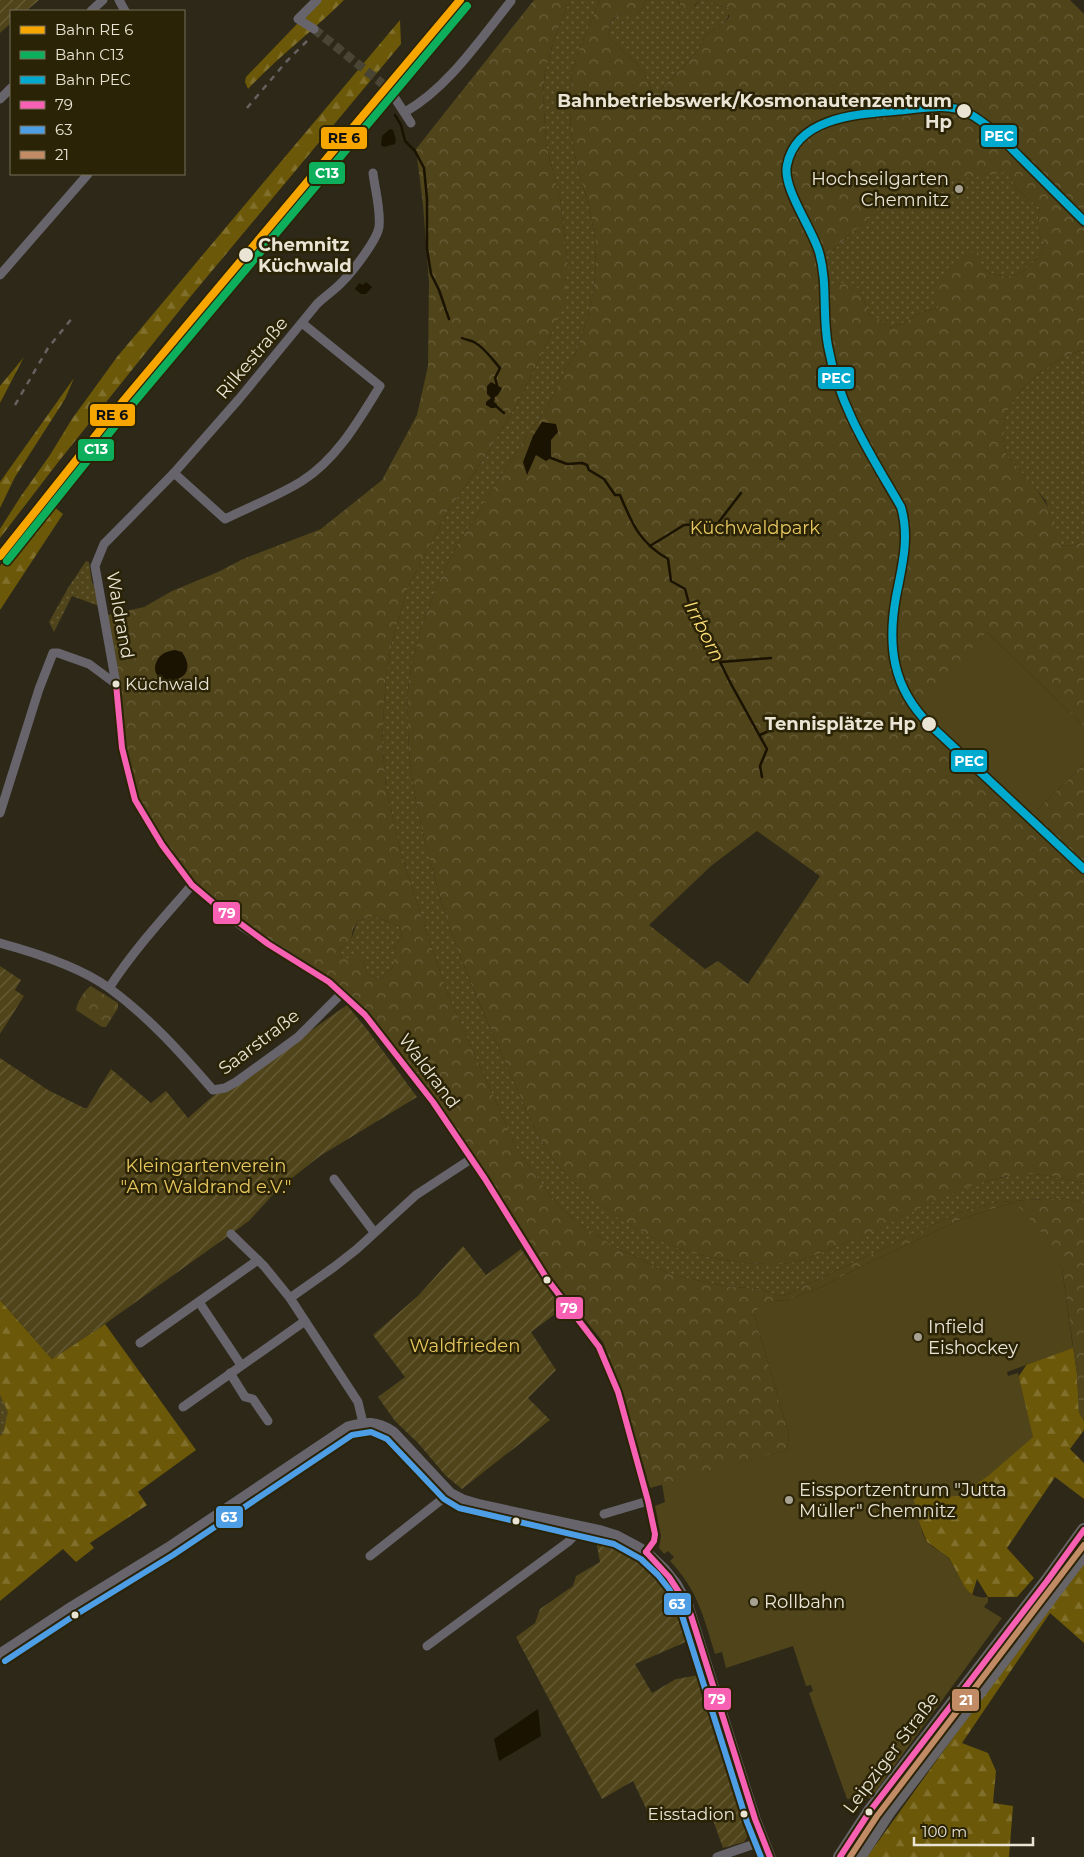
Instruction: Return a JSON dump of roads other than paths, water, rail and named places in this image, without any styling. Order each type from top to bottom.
[{"type":"main road","name":"Leipziger Straße","points":[[840,1857],[870,1811],[1084,1530]]},
{"type":"main road","name":"Leipziger Straße","points":[[859,1857],[889,1811],[1084,1553]]},
{"type":"street","points":[[92,10],[103,0]]},
{"type":"street","points":[[314,30],[298,18],[317,0]]},
{"type":"street","points":[[405,112],[445,80],[511,1]]},
{"type":"street","points":[[0,99],[10,89]]},
{"type":"street","points":[[389,89],[412,123]]},
{"type":"street","name":"Rilkestraße","points":[[104,544],[174,473],[328,293],[343,282],[375,240],[380,218],[373,173]]},
{"type":"street","points":[[0,275],[87,175]]},
{"type":"street","points":[[174,473],[225,519],[302,481],[318,469],[340,447],[380,386],[302,323]]},
{"type":"street","name":"Waldrand","points":[[104,544],[95,566],[116,684],[122,748],[135,800],[162,845],[192,885],[243,927],[329,982],[342,993],[365,1015],[433,1102],[547,1279],[599,1347],[618,1392],[648,1501],[655,1534],[654,1541],[646,1552]]},
{"type":"street","points":[[0,813],[39,689],[54,654],[58,652],[89,664],[116,684]]},
{"type":"street","points":[[0,943],[50,959],[97,980],[109,988],[153,929],[192,885]]},
{"type":"street","name":"Saarstraße","points":[[109,988],[149,1020],[213,1090],[224,1088],[236,1082],[298,1037],[342,993]]},
{"type":"street","points":[[290,1298],[334,1267],[416,1195],[471,1159]]},
{"type":"street","points":[[334,1179],[374,1232]]},
{"type":"street","points":[[231,1234],[258,1260],[290,1298],[358,1402],[363,1423]]},
{"type":"street","points":[[140,1343],[258,1260]]},
{"type":"street","points":[[199,1302],[241,1366]]},
{"type":"street","points":[[183,1407],[305,1321]]},
{"type":"street","points":[[230,1373],[245,1397],[252,1399],[268,1421]]},
{"type":"street","points":[[0,1654],[168,1548],[348,1427],[363,1423],[382,1424],[394,1432],[450,1493],[463,1500],[577,1525],[617,1536],[646,1552],[664,1570],[676,1584],[688,1606],[770,1857]]},
{"type":"street","points":[[370,1556],[450,1493]]},
{"type":"street","points":[[604,1514],[648,1501]]},
{"type":"street","points":[[427,1646],[568,1542],[574,1536],[577,1525]]},
{"type":"street","points":[[717,1857],[763,1840]]},
{"type":"waterway","points":[[395,115],[401,125],[405,141],[415,151],[424,168],[427,199],[427,249],[431,274],[449,319]]},
{"type":"waterway","name":"Irrborn","points":[[462,338],[482,347],[500,368],[495,378],[497,385]]},
{"type":"waterway","points":[[496,406],[504,413]]},
{"type":"waterway","name":"Irrborn","points":[[551,458],[567,464],[582,463],[587,465],[589,470],[604,479],[615,495],[620,495],[638,532],[650,546],[668,559],[671,581],[685,589],[691,611],[705,632],[767,749],[760,766],[762,777]]},
{"type":"waterway","points":[[650,546],[684,525],[718,523],[741,493]]},
{"type":"waterway","points":[[721,662],[771,658]]},
{"type":"waterway","points":[[760,735],[783,724],[810,722]]},
{"type":"tunnel","points":[[314,29],[389,89]]},
{"type":"railway","points":[[247,108],[286,62],[308,40]]},
{"type":"railway","points":[[15,405],[48,348],[73,317]]},
{"type":"rail line","name":"C13","points":[[7,561],[131,406],[467,6]]},
{"type":"rail line","name":"PEC","points":[[1084,221],[990,128],[976,117],[953,108],[929,107],[871,113],[835,120],[818,126],[804,135],[793,148],[787,165],[789,185],[815,242],[822,264],[826,334],[840,390],[857,430],[901,507],[904,518],[905,541],[903,563],[893,615],[892,633],[893,650],[900,681],[907,696],[929,724],[1084,869]]},
{"type":"place","name":"Bahnbetriebswerk/Kosmonautenzentrum Hp","points":[[964,111]]},
{"type":"place","name":"Hochseilgarten Chemnitz","points":[[959,189]]},
{"type":"place","name":"Chemnitz Küchwald","points":[[246,255]]},
{"type":"place","name":"Küchwald","points":[[116,684]]},
{"type":"place","name":"Tennisplätze Hp","points":[[929,724]]},
{"type":"place","name":"Infield Eishockey","points":[[918,1337]]},
{"type":"place","name":"Eissportzentrum \"Jutta Müller\" Chemnitz","points":[[789,1500]]},
{"type":"place","name":"Rollbahn","points":[[754,1602]]},
{"type":"place","name":"Eisstadion","points":[[744,1814]]},
{"type":"park label","name":"Küchwaldpark","points":[[755,528]]},
{"type":"park label","name":"Kleingartenverein \"Am Waldrand e.V.\"","points":[[206,1176]]},
{"type":"park label","name":"Waldfrieden","points":[[465,1346]]}]
